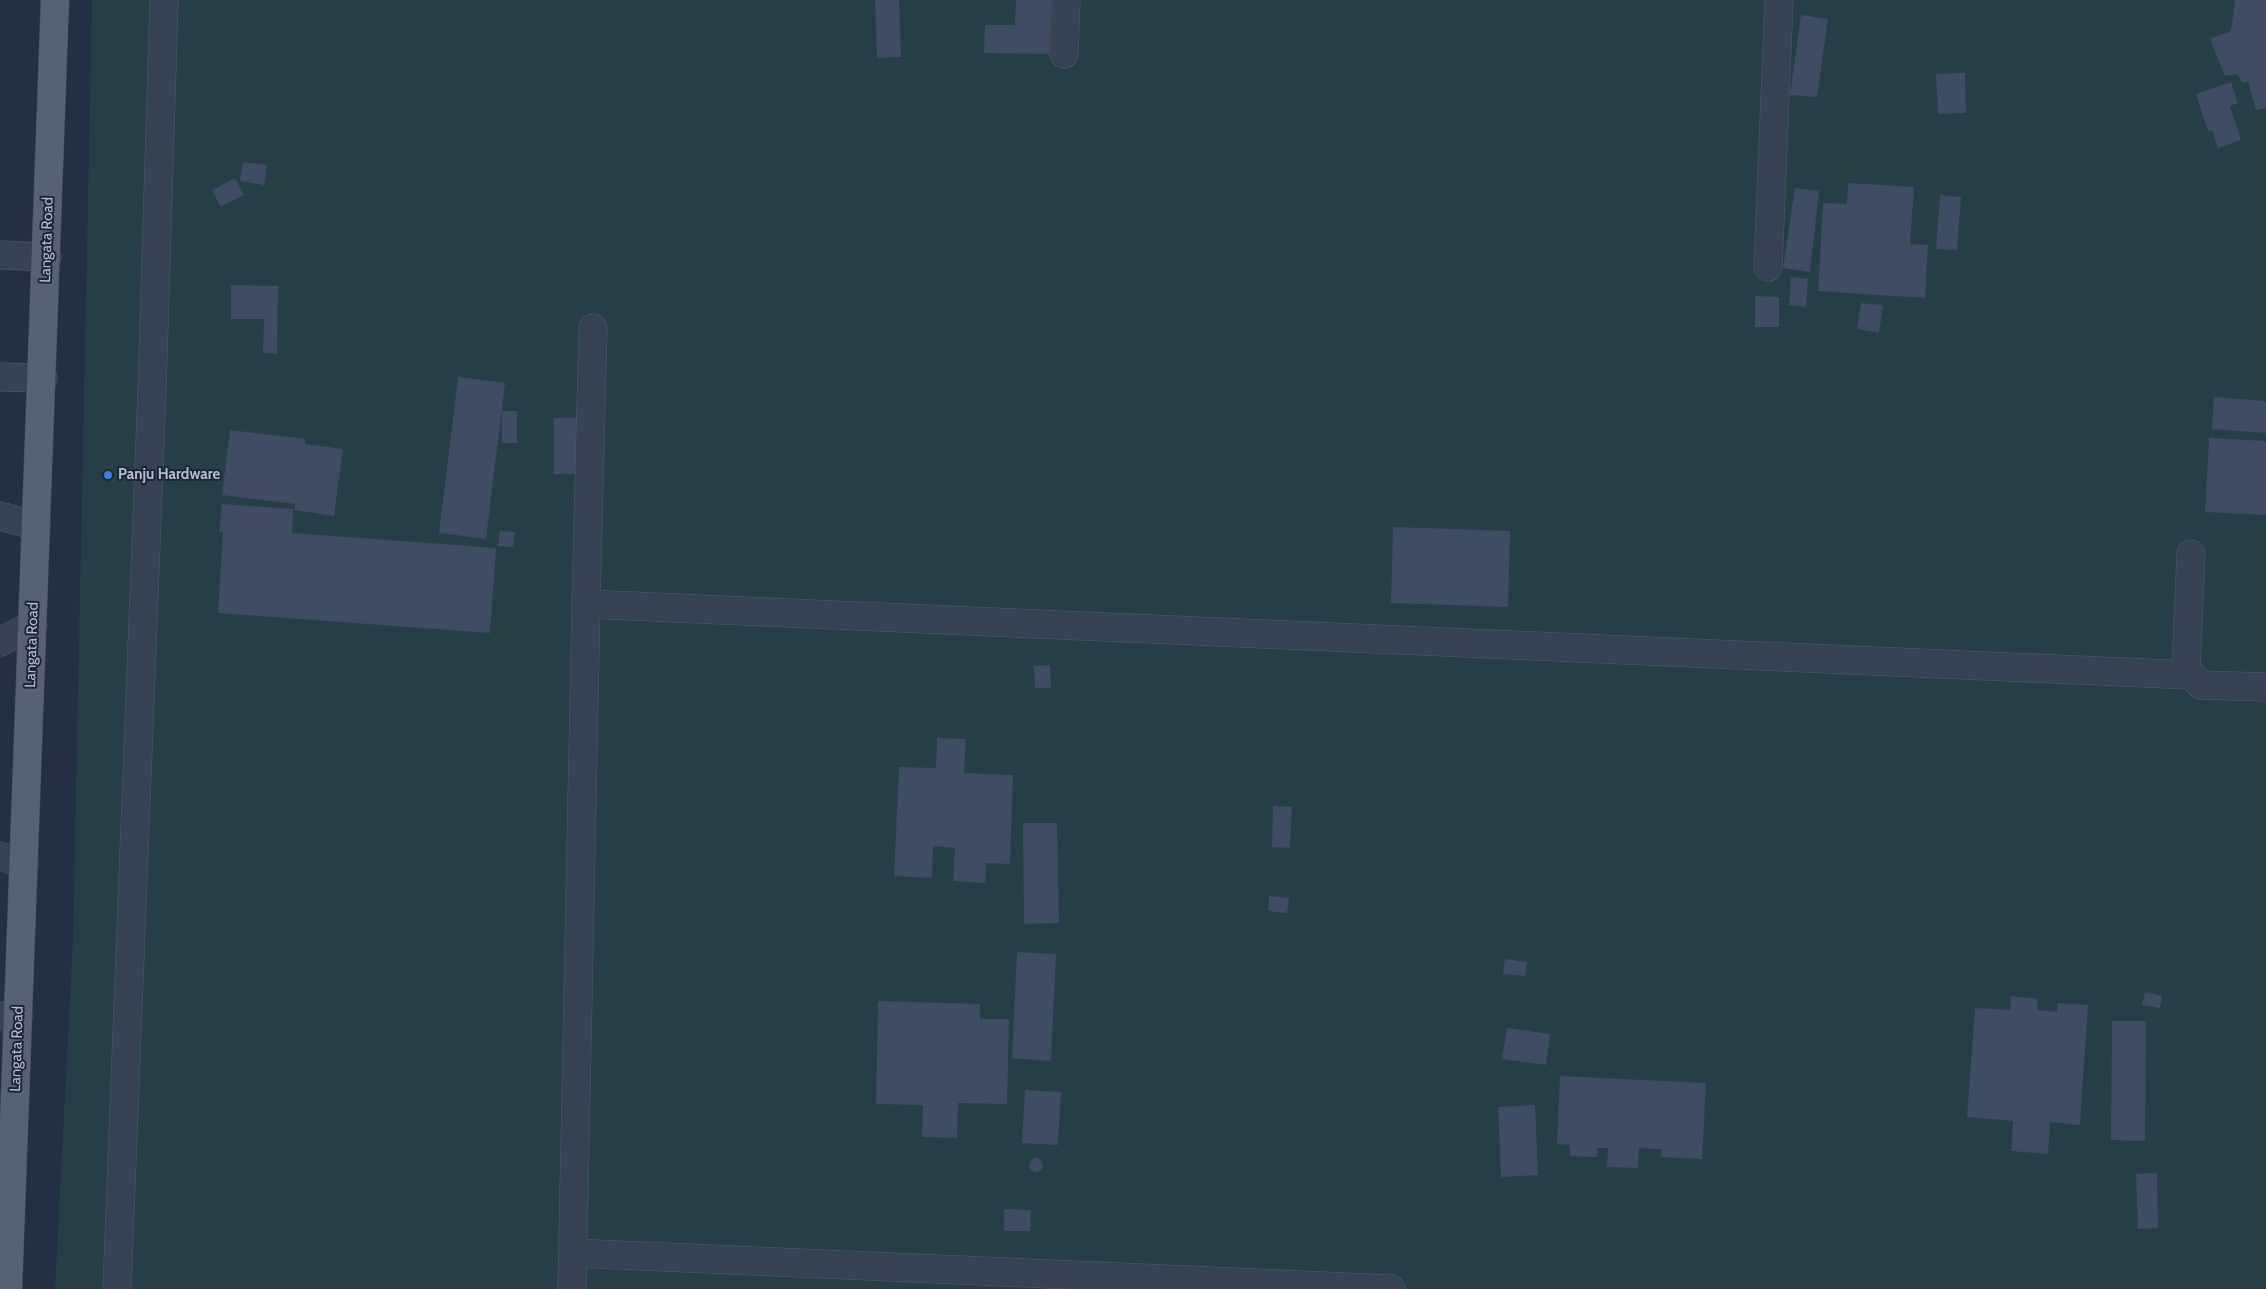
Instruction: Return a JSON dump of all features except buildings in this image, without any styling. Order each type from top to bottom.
[{"type":"main road","name":"Langata Road","points":[[8,1289],[9,1016],[12,860],[32,625],[55,0]]},
{"type":"street","points":[[117,1289],[152,390],[164,0]]},
{"type":"street","points":[[1064,54],[1066,0]]},
{"type":"street","points":[[1768,267],[1779,0]]},
{"type":"street","points":[[0,255],[47,257]]},
{"type":"street","points":[[572,1289],[586,604],[594,328]]},
{"type":"street","points":[[0,377],[42,378]]},
{"type":"street","points":[[0,516],[36,526]]},
{"type":"street","points":[[2191,554],[2186,669],[2200,685],[2266,687]]},
{"type":"street","points":[[586,604],[2190,675]]},
{"type":"street","points":[[0,642],[32,625]]},
{"type":"street","points":[[573,1253],[1391,1289]]},
{"type":"shaded area","points":[[92,0],[2266,0],[2266,1289],[55,1289],[73,940]]},
{"type":"place","name":"Panju Hardware","points":[[108,475]]}]
